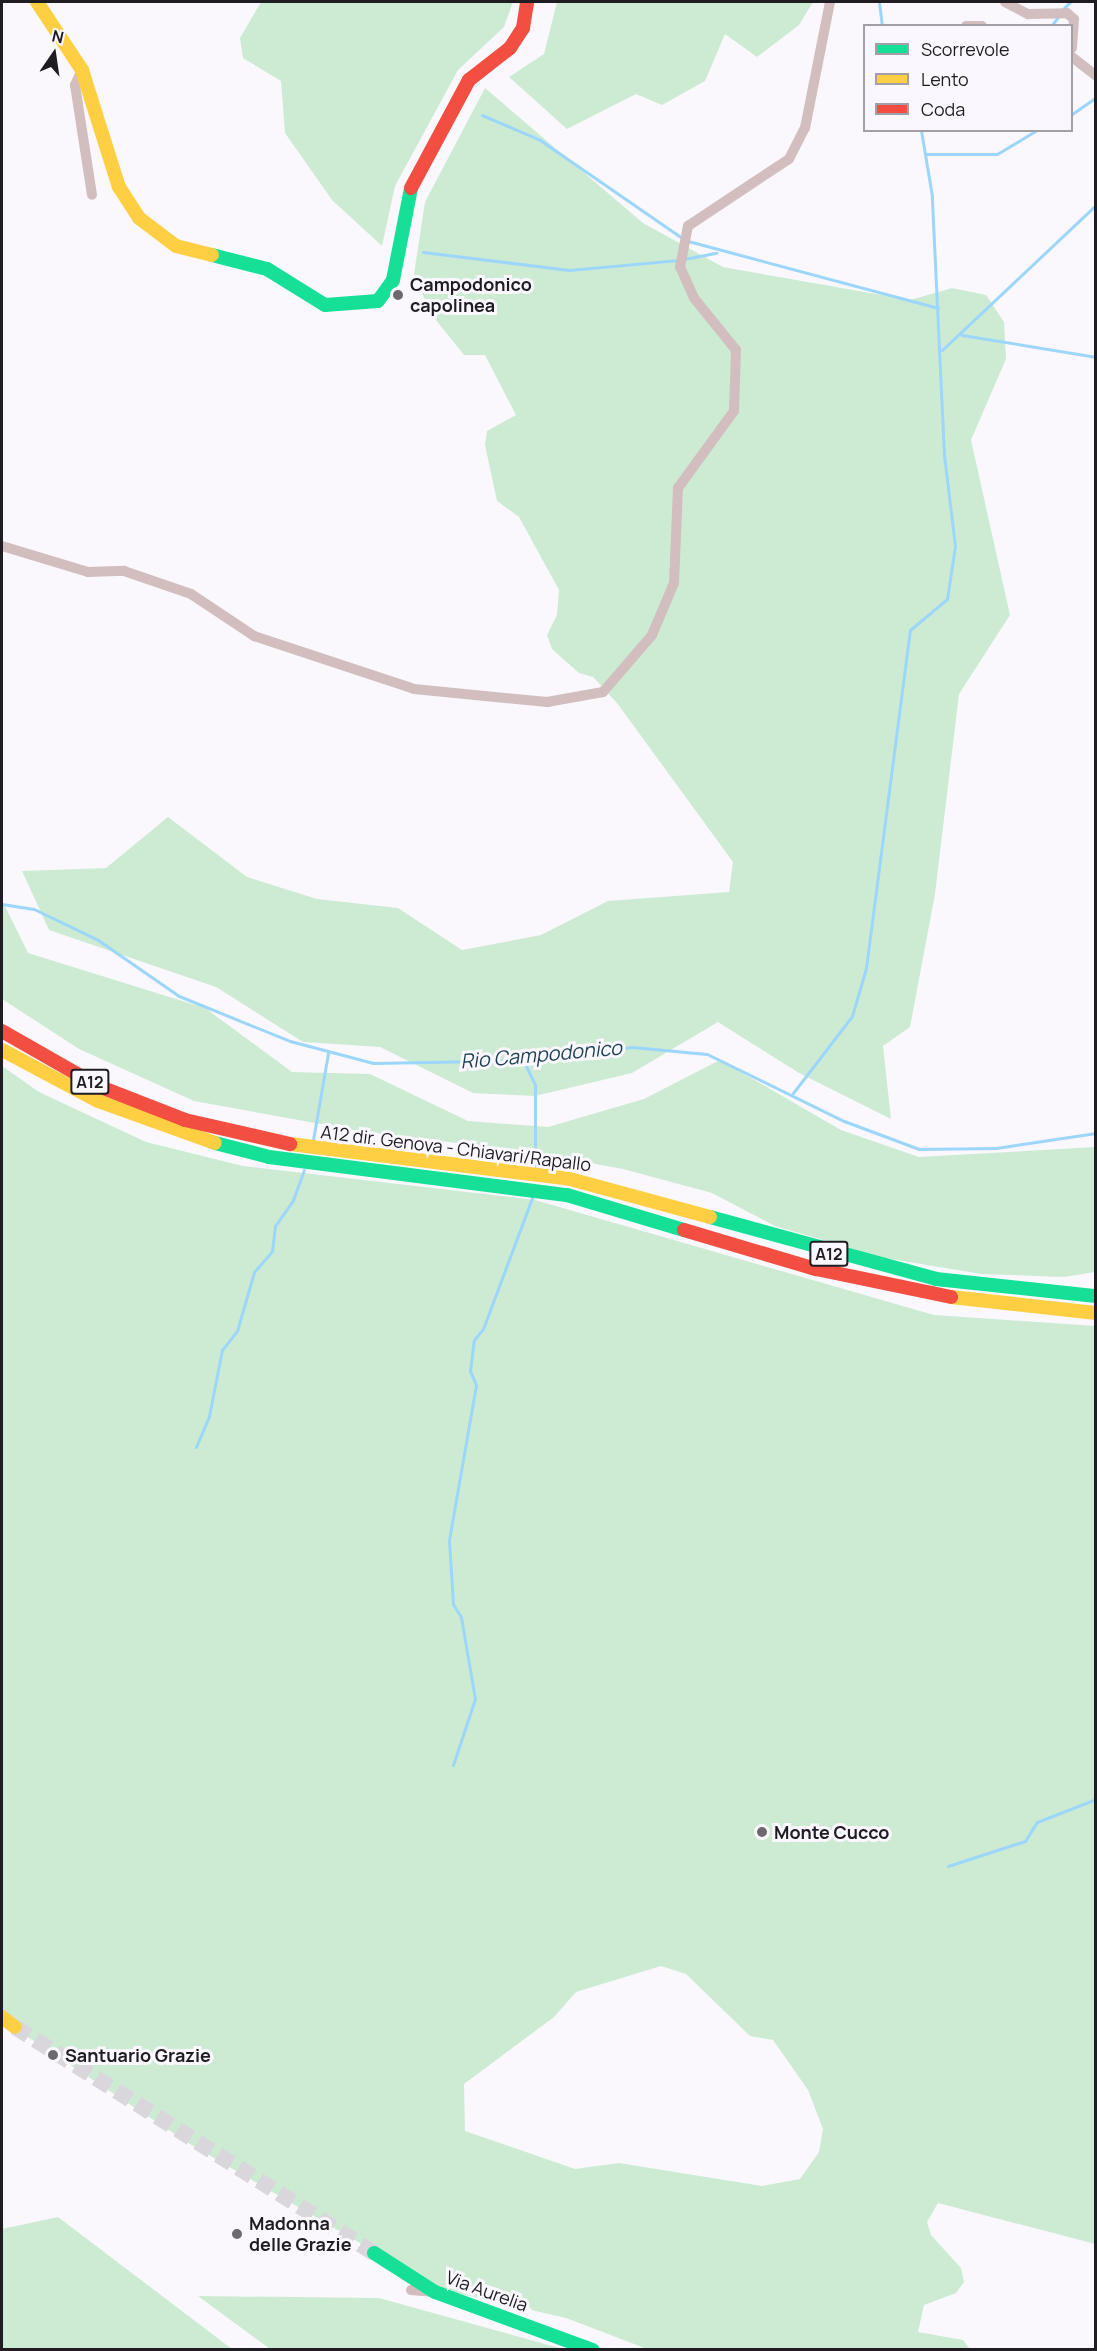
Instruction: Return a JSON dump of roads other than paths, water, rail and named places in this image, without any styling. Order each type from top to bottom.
[{"type":"main road","points":[[38,2],[82,70],[119,186],[159,237],[267,269],[325,305],[354,307],[378,301],[393,280],[409,192],[469,80],[510,48],[523,28],[527,2]]},
{"type":"main road","name":"A12 dir. Genova - Chiavari/Rapallo","points":[[2,1031],[98,1086],[185,1120],[371,1157],[462,1165],[570,1179],[936,1279],[1095,1296]]},
{"type":"main road","name":"A12","points":[[2,1050],[98,1101],[182,1134],[270,1157],[367,1172],[567,1195],[816,1269],[937,1296],[1095,1313]]},
{"type":"main road","points":[[2,2017],[15,2027]]},
{"type":"main road","name":"Via Aurelia","points":[[374,2253],[435,2292],[593,2349]]},
{"type":"street","points":[[2,546],[88,572],[124,571],[191,594],[254,636],[414,689],[548,702],[603,692],[652,635],[674,583],[678,488],[734,411],[736,350],[694,298],[680,267],[688,226],[789,159],[804,128],[830,2]]},
{"type":"street","points":[[1005,2],[1028,14],[1067,14],[1074,19],[1073,29]]},
{"type":"street","points":[[1073,59],[1095,76]]},
{"type":"street","points":[[82,70],[75,84],[92,195]]},
{"type":"street","points":[[411,2290],[435,2292]]},
{"type":"waterway","points":[[879,2],[882,24]]},
{"type":"waterway","points":[[1063,9],[1070,2]]},
{"type":"waterway","points":[[1053,24],[1058,17]]},
{"type":"waterway","points":[[1073,113],[1096,97]]},
{"type":"waterway","points":[[482,115],[540,140],[682,238]]},
{"type":"waterway","points":[[793,1093],[852,1016],[866,968],[910,630],[947,599],[955,546],[944,455],[932,196],[921,132]]},
{"type":"waterway","points":[[925,154],[997,154],[1034,132]]},
{"type":"waterway","points":[[942,350],[1096,205]]},
{"type":"waterway","points":[[688,241],[938,308]]},
{"type":"waterway","points":[[423,252],[569,270],[678,260]]},
{"type":"waterway","points":[[684,259],[716,253]]},
{"type":"waterway","points":[[962,335],[1096,357]]},
{"type":"waterway","name":"Rio Campodonico","points":[[2,904],[34,909],[98,940],[179,996],[290,1041],[373,1063],[523,1060],[632,1047],[707,1054],[844,1121],[919,1149],[996,1148],[1096,1133]]},
{"type":"waterway","points":[[313,1140],[328,1053]]},
{"type":"waterway","points":[[523,1060],[535,1085],[535,1167]]},
{"type":"waterway","points":[[196,1447],[209,1416],[222,1350],[237,1331],[254,1272],[272,1251],[275,1226],[293,1200],[304,1170]]},
{"type":"waterway","points":[[453,1765],[475,1699],[461,1617],[453,1604],[449,1540],[476,1385],[470,1371],[474,1340],[483,1329],[532,1198]]},
{"type":"waterway","points":[[948,1866],[1025,1841],[1037,1822],[1096,1799]]},
{"type":"tunnel","points":[[15,2027],[374,2253]]},
{"type":"place","name":"Campodonico capolinea","points":[[398,295]]},
{"type":"place","name":"Monte Cucco","points":[[762,1832]]},
{"type":"place","name":"Santuario Grazie","points":[[53,2055]]},
{"type":"place","name":"Madonna delle Grazie","points":[[237,2234]]}]
